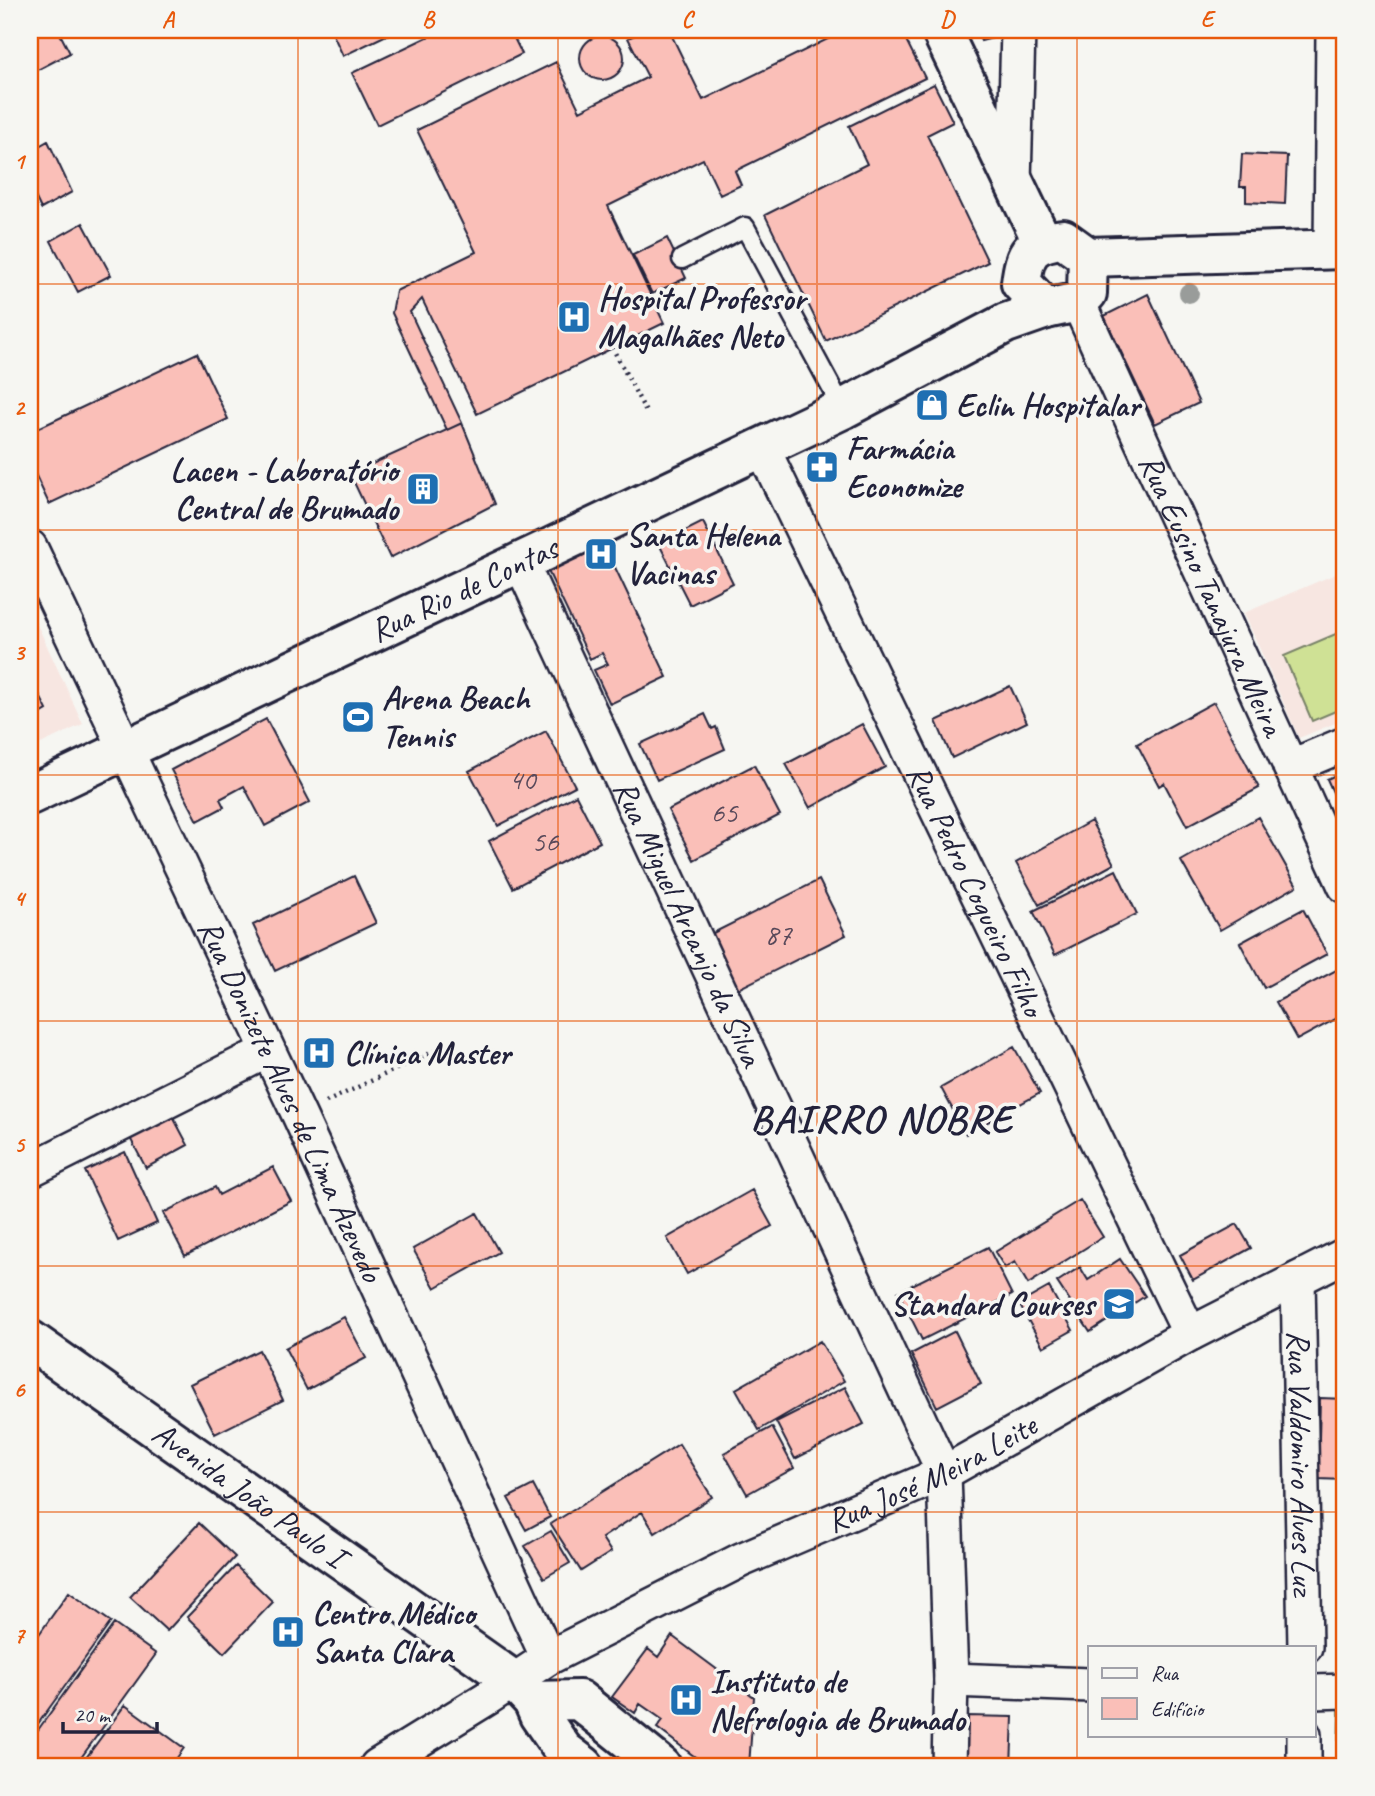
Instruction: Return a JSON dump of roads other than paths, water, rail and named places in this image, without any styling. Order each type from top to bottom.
[{"type":"street","points":[[941,30],[1042,241]]},
{"type":"street","points":[[1014,181],[1018,30]]},
{"type":"street","points":[[1048,298],[1024,258],[1042,241],[1063,239],[1088,257],[1338,248],[1333,30]]},
{"type":"street","points":[[1048,298],[1157,254]]},
{"type":"street","points":[[1048,298],[1087,293],[1088,257]]},
{"type":"street","name":"Rua Rio de Contas","points":[[30,795],[842,409],[1048,298]]},
{"type":"street","name":"Rua Eusino Tanajura Meira","points":[[1048,298],[1290,767],[1345,886]]},
{"type":"street","name":"Rua Pedro Coqueiro Filho","points":[[762,446],[1190,1334]]},
{"type":"street","name":"Rua Donizete Alves de Lima Azevedo","points":[[30,547],[299,1115],[548,1658]]},
{"type":"street","name":"Rua Miguel Arcanjo da Silva","points":[[521,563],[944,1474]]},
{"type":"street","points":[[1290,767],[1345,744]]},
{"type":"street","points":[[30,1170],[267,1051]]},
{"type":"street","name":"Rua José Meira Leite","points":[[377,1766],[512,1693],[548,1658],[741,1560],[944,1474],[1190,1334],[1345,1255]]},
{"type":"street","name":"Rua Valdomiro Alves Luz","points":[[1298,1279],[1305,1646]]},
{"type":"street","name":"Avenida João Paulo I","points":[[30,1340],[512,1693],[539,1715],[563,1750],[584,1766]]},
{"type":"street","points":[[944,1474],[951,1680],[949,1766]]},
{"type":"street","points":[[951,1680],[1088,1685]]},
{"type":"street","points":[[1316,1692],[1345,1691]]},
{"type":"street","points":[[512,1693],[579,1700],[661,1766]]},
{"type":"street","points":[[1304,1736],[1304,1766]]},
{"type":"lane","points":[[682,259],[745,228],[842,409]]},
{"type":"place","name":"Hospital Professor Magalhães Neto","points":[[574,317]]},
{"type":"place","name":"Eclin Hospitalar","points":[[932,405]]},
{"type":"place","name":"Farmácia Economize","points":[[822,467]]},
{"type":"place","name":"Lacen - Laboratório Central de Brumado","points":[[423,489]]},
{"type":"place","name":"Santa Helena Vacinas","points":[[601,554]]},
{"type":"place","name":"Arena Beach Tennis","points":[[358,717]]},
{"type":"place","name":"Clínica Master","points":[[319,1053]]},
{"type":"place","name":"Standard Courses","points":[[1119,1304]]},
{"type":"place","name":"Centro Médico Santa Clara","points":[[288,1632]]},
{"type":"place","name":"Instituto de Nefrologia de Brumado","points":[[686,1700]]},
{"type":"district","name":"BAIRRO NOBRE","points":[[882,1119]]}]
